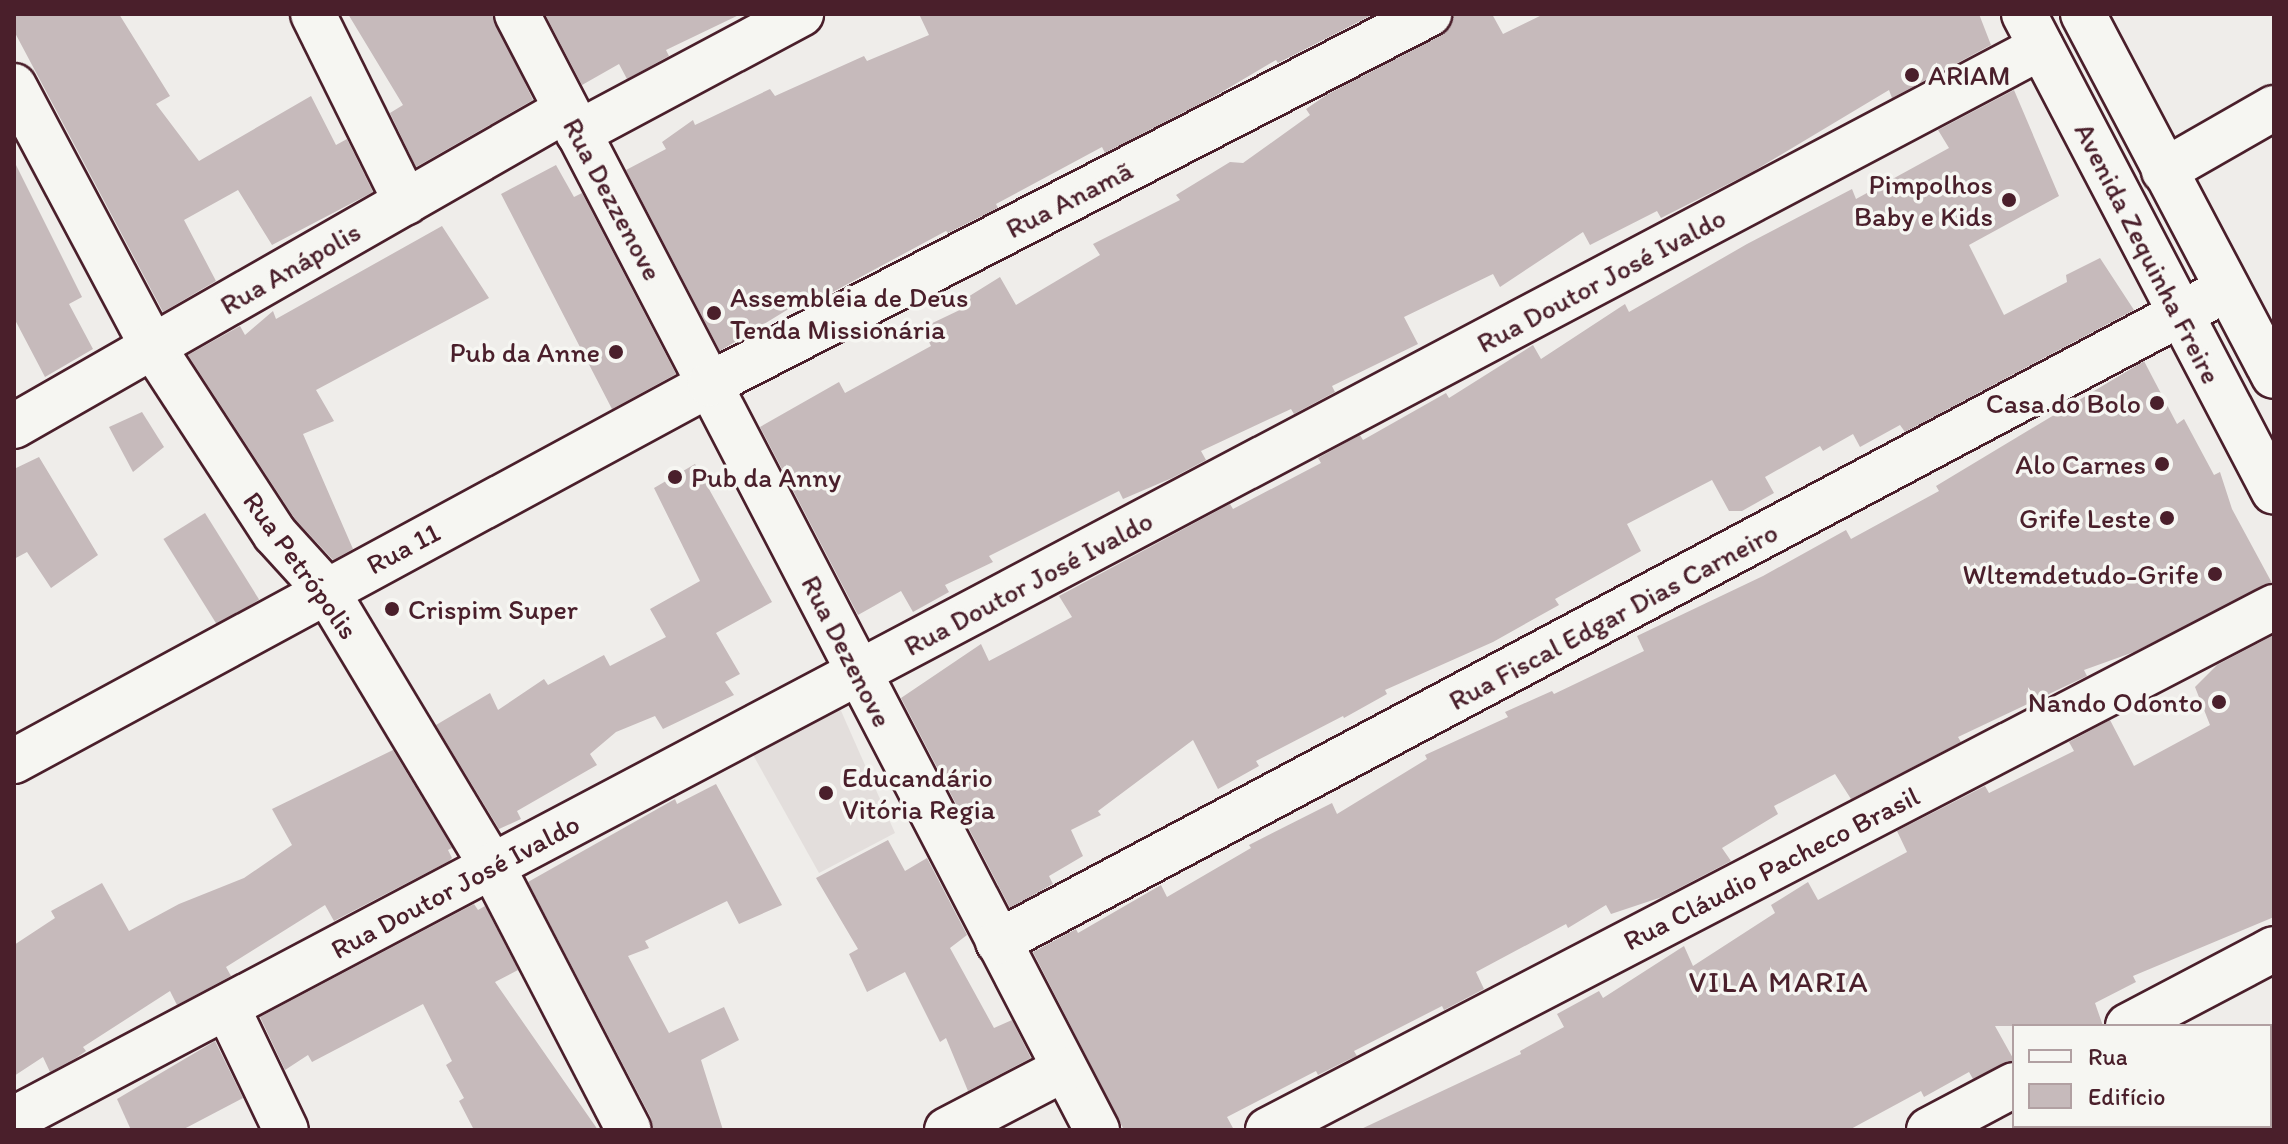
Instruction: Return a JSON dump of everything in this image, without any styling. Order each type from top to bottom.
[{"type":"street","points":[[313,14],[406,202]]},
{"type":"street","name":"Rua Dezzenove","points":[[517,14],[710,384]]},
{"type":"street","name":"Rua Anápolis","points":[[14,426],[406,202],[801,14]]},
{"type":"street","name":"Rua Anamã","points":[[710,384],[1429,14]]},
{"type":"street","name":"Avenida Zequinha Freire","points":[[2083,14],[2274,376]]},
{"type":"street","name":"Avenida Zequinha Freire","points":[[2033,30],[2274,492]]},
{"type":"street","name":"Rua Doutor José Ivaldo","points":[[14,1119],[858,673],[2033,30]]},
{"type":"street","name":"Rua Petrópolis","points":[[14,86],[153,347],[275,534],[326,590],[492,866],[629,1130]]},
{"type":"street","points":[[2164,171],[2274,108]]},
{"type":"street","name":"Rua Fiscal Edgar Dias Carneiro","points":[[998,942],[2227,289]]},
{"type":"street","name":"Rua 11","points":[[14,761],[710,384]]},
{"type":"street","name":"Rua Dezenove","points":[[710,384],[1097,1130]]},
{"type":"street","name":"Rua Cláudio Pacheco Brasil","points":[[1268,1130],[2274,607]]},
{"type":"street","points":[[2132,1024],[2274,949]]},
{"type":"street","points":[[227,1007],[286,1130]]},
{"type":"street","points":[[947,1130],[1064,1069]]},
{"type":"street","points":[[1929,1130],[2012,1086]]},
{"type":"shaded area","name":"Educandário Vitória Regia","points":[[838,704],[895,833],[819,873],[752,753]]},
{"type":"building","points":[[14,14],[119,14],[170,96],[156,104],[199,161],[311,96],[336,145],[347,139],[373,192],[272,245],[238,190],[184,220],[216,281],[163,312],[14,31]]},
{"type":"building","points":[[348,14],[492,14],[533,100],[416,167],[390,113],[403,105]]},
{"type":"building","points":[[545,14],[741,14],[666,50],[669,56],[627,79],[619,64],[582,85]]},
{"type":"building","points":[[919,14],[1374,14],[1278,63],[1276,60],[1215,96],[1105,153],[1102,147],[996,204],[998,208],[948,233],[946,231],[803,308],[800,302],[720,351],[626,170],[666,149],[662,142],[693,120],[695,125],[770,89],[775,96],[864,56],[867,61],[929,35]]},
{"type":"building","points":[[1454,14],[1492,14],[1503,34],[1544,14],[1979,14],[1991,45],[1892,98],[1889,90],[1752,172],[1661,218],[1657,211],[1590,245],[1583,232],[1500,287],[1493,274],[1404,317],[1418,344],[1332,386],[1335,392],[1294,414],[1291,409],[1201,451],[1206,460],[1172,478],[1123,499],[1119,491],[989,556],[993,562],[945,585],[949,592],[913,612],[901,591],[858,615],[760,427],[839,382],[845,393],[931,346],[922,328],[966,307],[963,300],[1000,277],[1016,305],[1100,255],[1093,244],[1180,200],[1176,195],[1230,162],[1243,163],[1310,115],[1306,109],[1328,94],[1440,36],[1450,27]]},
{"type":"building","points":[[2014,90],[2059,196],[1969,245],[2004,315],[2067,282],[2066,275],[2100,258],[2134,310],[1905,432],[1900,425],[1860,447],[1853,434],[1823,451],[1820,446],[1765,477],[1774,493],[1742,511],[1729,511],[1712,480],[1627,524],[1641,551],[1555,599],[1559,605],[1493,642],[1385,690],[1387,694],[1344,718],[1256,761],[1259,766],[1218,789],[1193,740],[1098,811],[1101,815],[1071,830],[1083,856],[1049,876],[1053,884],[1010,908],[901,698],[981,644],[989,661],[1072,617],[1059,596],[1230,504],[1233,509],[1321,463],[1318,458],[1360,435],[1363,440],[1446,393],[1449,398],[1533,345],[1541,359],[1625,304],[1629,312],[1747,244],[1852,189],[1856,199],[1949,148],[1938,130]]},
{"type":"building","points":[[14,161],[82,297],[69,304],[93,349],[45,377],[14,318]]},
{"type":"building","points":[[556,165],[574,197],[582,193],[676,374],[612,409],[501,194]]},
{"type":"building","points":[[442,226],[489,298],[316,390],[334,421],[303,434],[353,549],[333,560],[295,519],[188,355],[240,326],[245,335],[273,311],[276,319]]},
{"type":"building","points":[[2144,361],[2177,424],[2184,419],[2214,475],[2220,472],[2232,509],[2272,583],[2134,652],[2084,670],[2087,676],[1958,737],[1961,742],[1851,799],[1835,774],[1774,806],[1778,814],[1722,848],[1731,861],[1662,897],[1611,914],[1606,905],[1568,928],[1566,924],[1476,972],[1484,989],[1444,1010],[1442,1006],[1354,1051],[1357,1056],[1318,1075],[1316,1071],[1227,1117],[1234,1130],[1124,1130],[1033,952],[1076,929],[1078,933],[1161,885],[1167,897],[1251,848],[1249,845],[1332,803],[1337,814],[1427,759],[1425,755],[1508,717],[1505,712],[1552,691],[1554,694],[1644,651],[1637,636],[1763,576],[1846,530],[1851,539],[1939,491],[1936,486]]},
{"type":"building","points":[[142,412],[164,447],[133,472],[109,427]]},
{"type":"building","points":[[39,457],[98,555],[51,588],[27,552],[14,559],[14,469]]},
{"type":"building","points":[[695,464],[772,602],[716,633],[740,674],[725,682],[734,695],[663,729],[655,716],[616,732],[590,754],[597,765],[517,811],[521,819],[499,829],[436,725],[490,693],[498,710],[544,679],[548,685],[604,655],[610,666],[666,637],[650,609],[700,581],[654,488]]},
{"type":"building","points":[[205,513],[259,600],[217,625],[163,539]]},
{"type":"building","points":[[2274,635],[2274,917],[2133,976],[2136,982],[2095,1003],[2102,1024],[1995,1026],[2012,1061],[1973,1079],[1969,1072],[1924,1097],[1921,1091],[1849,1130],[1359,1130],[1521,1054],[1520,1051],[1564,1027],[1557,1014],[1599,991],[1603,998],[1684,946],[1693,966],[1775,913],[1771,905],[1808,882],[1818,900],[1907,852],[1897,831],[1985,786],[1989,793],[2074,751],[2069,742],[2110,720],[2134,766],[2210,725],[2195,687],[2217,665]]},
{"type":"building","points":[[393,750],[452,848],[448,850],[452,858],[449,861],[334,921],[325,905],[226,967],[231,976],[177,1005],[170,991],[83,1047],[86,1051],[76,1058],[50,1072],[43,1057],[14,1076],[14,945],[55,918],[51,911],[102,883],[129,931],[179,904],[244,878],[292,845],[272,809]]},
{"type":"building","points":[[716,784],[782,905],[739,924],[727,901],[645,941],[649,948],[628,956],[669,1033],[724,1007],[739,1040],[701,1060],[723,1130],[654,1130],[651,1118],[528,882],[675,799],[677,804]]},
{"type":"building","points":[[888,840],[905,871],[927,858],[967,935],[950,948],[994,1028],[1012,1020],[1031,1058],[968,1091],[946,1038],[940,1042],[905,972],[867,992],[849,954],[858,949],[816,878]]},
{"type":"building","points":[[474,904],[478,910],[485,906],[518,970],[495,982],[598,1130],[474,1130],[459,1101],[464,1098],[446,1065],[452,1061],[423,1004],[312,1062],[308,1055],[285,1070],[260,1017]]},
{"type":"building","points":[[215,1041],[243,1098],[182,1130],[131,1130],[117,1099]]},
{"type":"place","name":"ARIAM","points":[[1912,75]]},
{"type":"place","name":"Pimpolhos Baby e Kids","points":[[2009,200]]},
{"type":"place","name":"Assembleia de Deus Tenda Missionária","points":[[714,313]]},
{"type":"place","name":"Pub da Anne","points":[[616,352]]},
{"type":"place","name":"Casa do Bolo","points":[[2157,403]]},
{"type":"place","name":"Alo Carnes","points":[[2162,464]]},
{"type":"place","name":"Pub da Anny","points":[[675,477]]},
{"type":"place","name":"Grife Leste","points":[[2167,518]]},
{"type":"place","name":"Wltemdetudo-Grife","points":[[2215,574]]},
{"type":"place","name":"Crispim Super","points":[[392,609]]},
{"type":"place","name":"Nando Odonto","points":[[2219,702]]},
{"type":"place","name":"Educandário Vitória Regia","points":[[826,793]]},
{"type":"district","name":"VILA MARIA","points":[[1779,982]]}]
